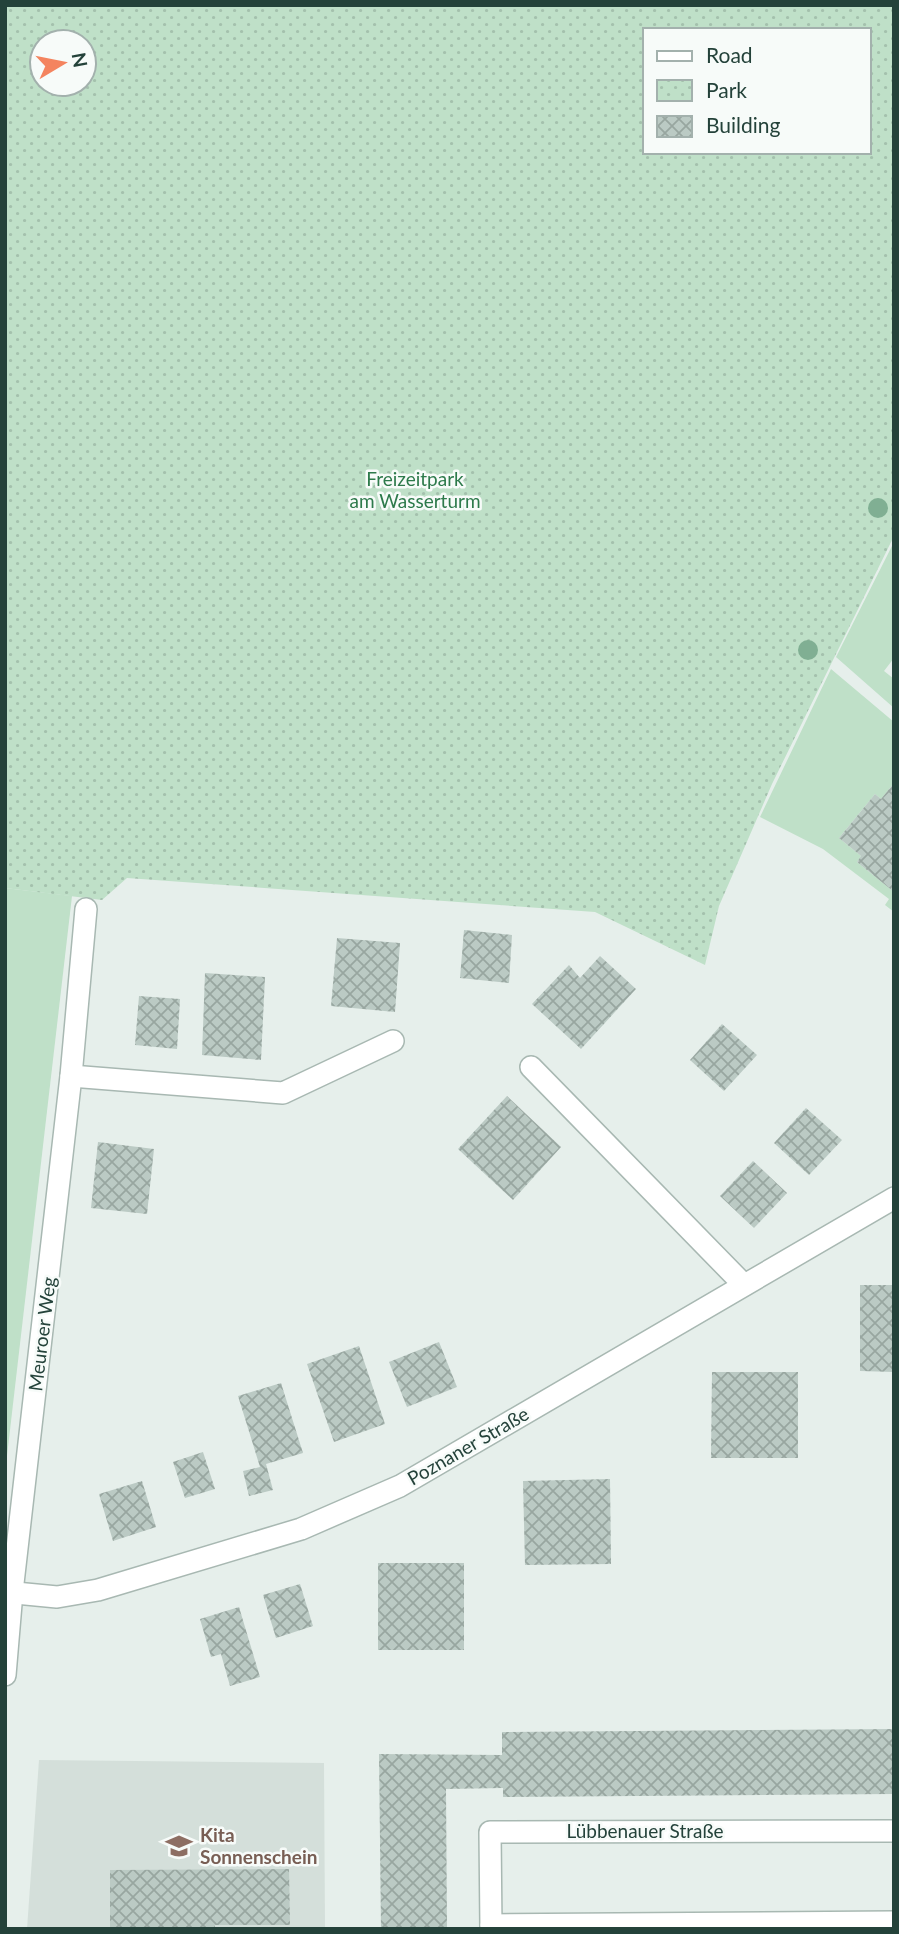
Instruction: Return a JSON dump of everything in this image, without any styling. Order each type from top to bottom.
[{"type":"street","name":"Meuroer Weg","points":[[5,1675],[8,1592],[72,1076],[86,909]]},
{"type":"street","points":[[72,1076],[283,1093],[393,1041]]},
{"type":"street","points":[[531,1067],[744,1285]]},
{"type":"street","name":"Poznaner Straße","points":[[8,1592],[57,1597],[98,1590],[301,1528],[400,1486],[894,1198]]},
{"type":"street","name":"Lübbenauer Straße","points":[[894,1830],[490,1832],[491,1927],[894,1922]]},
{"type":"shaded area","name":"Kita Sonnenschein","points":[[39,1760],[324,1763],[325,1929],[27,1929]]},
{"type":"green space","name":"Freizeitpark am Wasserturm","points":[[5,5],[894,5],[894,536],[772,784],[719,906],[705,965],[595,912],[127,878],[102,900],[5,888]]},
{"type":"green space","points":[[894,542],[894,658],[884,671],[894,679],[894,708],[836,657]]},
{"type":"green space","points":[[831,669],[894,722],[894,783],[881,799],[875,794],[839,838],[861,856],[857,862],[894,892],[894,912],[885,905],[889,899],[823,849],[760,817]]},
{"type":"green space","points":[[5,888],[72,896],[5,1473]]},
{"type":"building","points":[[894,783],[894,892],[857,862],[861,856],[839,838],[875,794],[881,799]]},
{"type":"building","points":[[464,930],[512,935],[509,983],[460,978]]},
{"type":"building","points":[[337,938],[400,943],[395,1012],[331,1006]]},
{"type":"building","points":[[600,956],[636,989],[581,1049],[532,1004],[569,965],[580,978]]},
{"type":"building","points":[[205,973],[265,977],[261,1060],[202,1055]]},
{"type":"building","points":[[139,996],[180,999],[177,1049],[135,1045]]},
{"type":"building","points":[[722,1024],[757,1055],[724,1091],[690,1060]]},
{"type":"building","points":[[507,1096],[561,1147],[513,1200],[458,1149]]},
{"type":"building","points":[[806,1108],[842,1140],[809,1175],[774,1143]]},
{"type":"building","points":[[98,1142],[154,1149],[147,1214],[91,1208]]},
{"type":"building","points":[[753,1161],[787,1193],[754,1228],[720,1196]]},
{"type":"building","points":[[860,1285],[894,1285],[894,1372],[860,1371]]},
{"type":"building","points":[[439,1342],[457,1387],[407,1407],[389,1362]]},
{"type":"building","points":[[359,1346],[385,1424],[334,1442],[307,1364]]},
{"type":"building","points":[[712,1372],[798,1372],[798,1458],[711,1458]]},
{"type":"building","points":[[281,1383],[303,1453],[266,1464],[273,1490],[249,1496],[243,1471],[260,1467],[238,1396]]},
{"type":"building","points":[[203,1452],[215,1489],[185,1498],[173,1462]]},
{"type":"building","points":[[610,1479],[611,1564],[525,1565],[523,1481]]},
{"type":"building","points":[[142,1481],[156,1527],[113,1541],[99,1494]]},
{"type":"building","points":[[378,1563],[464,1563],[464,1650],[378,1650]]},
{"type":"building","points":[[300,1584],[313,1626],[276,1638],[263,1595]]},
{"type":"building","points":[[239,1607],[260,1677],[230,1686],[221,1654],[211,1657],[200,1619]]},
{"type":"building","points":[[894,1729],[894,1794],[503,1797],[503,1788],[446,1789],[447,1929],[381,1929],[379,1754],[502,1755],[502,1732]]},
{"type":"building","points":[[289,1869],[290,1925],[215,1925],[215,1929],[110,1927],[110,1870]]},
{"type":"place","name":"Kita Sonnenschein","points":[[179,1846]]}]
